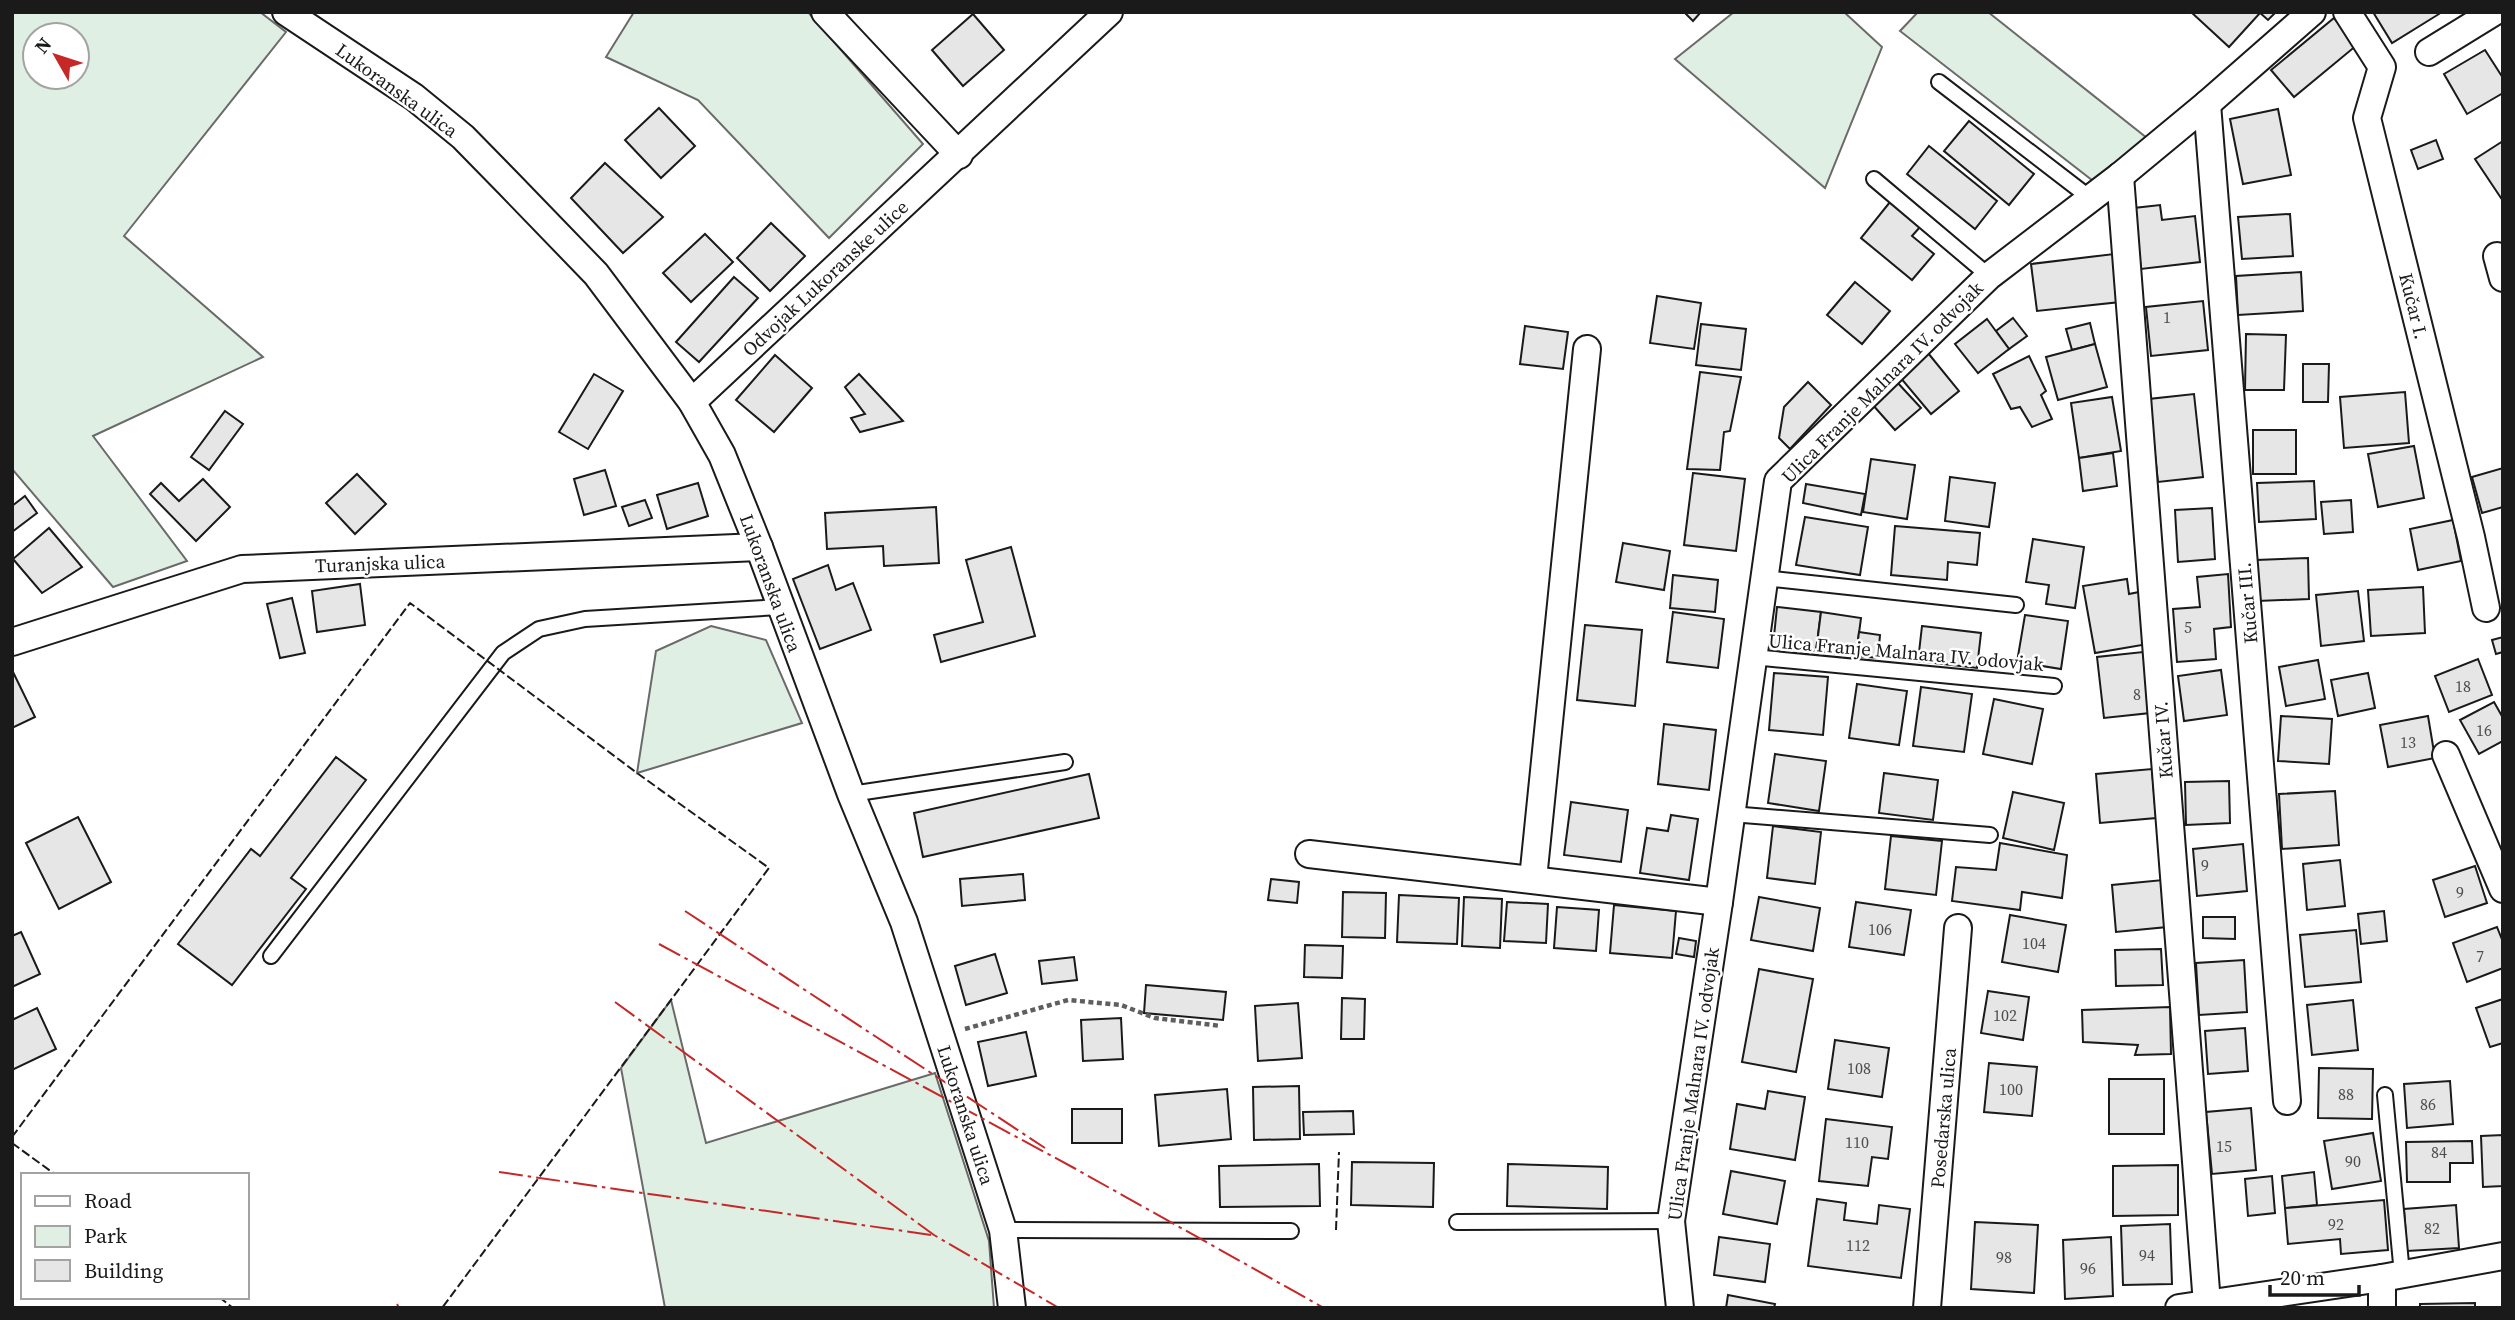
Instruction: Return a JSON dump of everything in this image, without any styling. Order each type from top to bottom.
[{"type":"street","name":"Lukoranska ulica","points":[[286,12],[414,97],[463,137],[596,274],[692,402],[722,455],[760,548],[850,794],[904,922],[1003,1230],[1012,1308]]},
{"type":"street","points":[[825,12],[959,155]]},
{"type":"street","name":"Odvojak Lukoranske ulice","points":[[692,402],[1109,12]]},
{"type":"street","name":"Ulica Franje Malnara IV. odvojak","points":[[1680,1308],[1671,1221],[1778,481],[1989,276],[2120,176],[2312,12]]},
{"type":"street","name":"Kučar I.","points":[[2347,12],[2382,67],[2367,118],[2471,537],[2486,608]]},
{"type":"street","points":[[2429,52],[2494,12]]},
{"type":"street","name":"Kučar III.","points":[[2207,104],[2287,1101]]},
{"type":"street","name":"Kučar IV.","points":[[2120,176],[2207,1304]]},
{"type":"street","points":[[1533,879],[1587,349]]},
{"type":"street","name":"Turanjska ulica","points":[[12,642],[242,569],[760,548]]},
{"type":"street","points":[[2446,755],[2503,889]]},
{"type":"street","points":[[1308,854],[1719,902]]},
{"type":"street","name":"Posedarska ulica","points":[[1927,1308],[1958,928]]},
{"type":"street","points":[[2179,1308],[2392,1276],[2503,1256]]},
{"type":"street","points":[[2382,1308],[2392,1276]]},
{"type":"lane","points":[[1940,82],[2090,198]]},
{"type":"lane","points":[[1874,179],[1989,276]]},
{"type":"lane","points":[[1764,578],[2016,606]]},
{"type":"lane","points":[[271,956],[503,653],[538,629],[585,618],[780,607]]},
{"type":"lane","name":"Ulica Franje Malnara IV. odovjak","points":[[1753,657],[2054,686]]},
{"type":"lane","points":[[850,794],[1065,762]]},
{"type":"lane","points":[[1731,814],[1990,835]]},
{"type":"lane","points":[[2385,1095],[2392,1276]]},
{"type":"lane","points":[[1457,1222],[1671,1221]]},
{"type":"lane","points":[[1003,1230],[1291,1231]]},
{"type":"path","points":[[940,1036],[1068,1000],[1121,1005],[1155,1018],[1221,1026]]},
{"type":"green space","points":[[12,12],[260,12],[286,32],[124,236],[263,357],[93,436],[187,561],[113,587],[12,469]]},
{"type":"green space","points":[[634,12],[808,12],[923,144],[829,238],[698,100],[606,57]]},
{"type":"green space","points":[[1734,12],[1844,12],[1882,47],[1825,188],[1675,59]]},
{"type":"green space","points":[[1918,12],[1988,12],[2152,142],[2097,184],[1900,31]]},
{"type":"green space","points":[[711,626],[766,640],[802,723],[637,773],[656,651]]},
{"type":"green space","points":[[671,1000],[706,1143],[935,1073],[989,1241],[994,1308],[665,1308],[621,1068]]},
{"type":"building","points":[[1684,12],[1701,12],[1693,21]]},
{"type":"building","points":[[2191,12],[2259,12],[2260,13],[2229,47]]},
{"type":"building","points":[[2259,12],[2276,12],[2268,20]]},
{"type":"building","points":[[2373,12],[2438,12],[2439,14],[2392,43]]},
{"type":"building","points":[[973,14],[1004,50],[963,86],[932,50]]},
{"type":"building","points":[[2334,18],[2357,45],[2294,97],[2271,70]]},
{"type":"building","points":[[2485,50],[2503,78],[2503,93],[2467,114],[2444,74]]},
{"type":"building","points":[[659,108],[695,146],[661,178],[625,140]]},
{"type":"building","points":[[2278,109],[2291,175],[2243,184],[2230,119]]},
{"type":"building","points":[[1969,121],[2034,174],[2009,205],[1944,151]]},
{"type":"building","points":[[2436,140],[2443,159],[2418,169],[2411,150]]},
{"type":"building","points":[[2503,141],[2503,201],[2475,159]]},
{"type":"building","points":[[1929,146],[1997,201],[1975,229],[1907,174]]},
{"type":"building","points":[[605,163],[663,217],[623,253],[571,198]]},
{"type":"building","points":[[1890,202],[1920,227],[1912,236],[1934,254],[1912,280],[1861,238]]},
{"type":"building","points":[[2160,205],[2162,220],[2195,216],[2200,262],[2141,269],[2134,208]]},
{"type":"building","points":[[2290,214],[2293,256],[2242,259],[2238,217]]},
{"type":"building","points":[[771,223],[805,256],[770,291],[737,258]]},
{"type":"building","points":[[705,234],[733,262],[691,302],[663,273]]},
{"type":"building","points":[[2114,254],[2120,302],[2037,311],[2031,264]]},
{"type":"building","points":[[2301,272],[2303,311],[2238,315],[2236,276]]},
{"type":"building","points":[[734,277],[758,298],[699,362],[676,342]]},
{"type":"building","points":[[1855,282],[1890,311],[1862,344],[1827,315]]},
{"type":"building","points":[[1657,296],[1701,303],[1694,349],[1650,343]]},
{"type":"building","points":[[2203,301],[2208,350],[2151,356],[2146,307]]},
{"type":"building","points":[[2013,318],[2027,336],[2009,349],[1996,331]]},
{"type":"building","points":[[1987,319],[2009,349],[1978,373],[1955,344]]},
{"type":"building","points":[[2090,323],[2095,344],[2072,350],[2066,329]]},
{"type":"building","points":[[1701,324],[1746,329],[1741,370],[1696,365]]},
{"type":"building","points":[[1525,326],[1568,332],[1563,369],[1520,364]]},
{"type":"building","points":[[2246,334],[2286,335],[2284,390],[2245,390]]},
{"type":"building","points":[[2095,344],[2107,387],[2058,400],[2046,357]]},
{"type":"building","points":[[1928,353],[1959,391],[1931,414],[1899,376]]},
{"type":"building","points":[[775,355],[812,388],[774,432],[736,400]]},
{"type":"building","points":[[2029,356],[2046,391],[2041,395],[2052,419],[2032,427],[2020,407],[2011,409],[1993,374]]},
{"type":"building","points":[[2303,364],[2329,364],[2328,402],[2303,402]]},
{"type":"building","points":[[1700,372],[1741,377],[1730,431],[1724,432],[1720,470],[1687,469]]},
{"type":"building","points":[[594,374],[623,391],[588,449],[559,432]]},
{"type":"building","points":[[859,374],[903,421],[860,432],[851,418],[865,414],[845,387]]},
{"type":"building","points":[[1896,381],[1921,408],[1895,430],[1872,404]]},
{"type":"building","points":[[1808,382],[1831,405],[1790,449],[1779,438],[1784,407]]},
{"type":"building","points":[[2405,392],[2409,443],[2344,448],[2340,397]]},
{"type":"building","points":[[2194,394],[2203,477],[2158,482],[2149,399]]},
{"type":"building","points":[[2112,397],[2121,451],[2079,458],[2071,403]]},
{"type":"building","points":[[225,411],[243,424],[209,470],[191,457]]},
{"type":"building","points":[[2253,430],[2296,430],[2296,474],[2253,474]]},
{"type":"building","points":[[2414,446],[2424,498],[2378,507],[2368,454]]},
{"type":"building","points":[[2113,453],[2117,486],[2083,491],[2079,458]]},
{"type":"building","points":[[1871,459],[1915,465],[1907,519],[1863,512]]},
{"type":"building","points":[[2503,468],[2503,507],[2482,513],[2472,477]]},
{"type":"building","points":[[605,470],[616,506],[584,515],[574,479]]},
{"type":"building","points":[[1693,473],[1745,479],[1736,551],[1684,545]]},
{"type":"building","points":[[357,474],[386,504],[355,534],[326,503]]},
{"type":"building","points":[[1950,477],[1995,483],[1989,527],[1945,521]]},
{"type":"building","points":[[203,479],[230,507],[196,541],[150,494],[161,483],[179,501]]},
{"type":"building","points":[[2314,481],[2316,519],[2259,522],[2257,483]]},
{"type":"building","points":[[698,483],[708,516],[667,529],[657,495]]},
{"type":"building","points":[[1806,484],[1865,494],[1861,515],[1803,503]]},
{"type":"building","points":[[25,496],[37,513],[12,532],[12,506]]},
{"type":"building","points":[[645,500],[652,518],[629,526],[622,507]]},
{"type":"building","points":[[2351,500],[2353,532],[2324,534],[2321,502]]},
{"type":"building","points":[[936,507],[939,563],[884,566],[883,546],[827,549],[825,513]]},
{"type":"building","points":[[2212,508],[2215,559],[2178,562],[2175,510]]},
{"type":"building","points":[[1805,517],[1868,527],[1860,575],[1796,565]]},
{"type":"building","points":[[2453,520],[2461,561],[2418,570],[2410,529]]},
{"type":"building","points":[[1895,526],[1980,533],[1977,565],[1948,562],[1947,580],[1891,575]]},
{"type":"building","points":[[49,528],[82,567],[42,593],[13,559]]},
{"type":"building","points":[[2033,539],[2084,547],[2075,608],[2046,604],[2049,585],[2026,582]]},
{"type":"building","points":[[1623,543],[1670,551],[1664,590],[1616,582]]},
{"type":"building","points":[[1011,547],[1035,636],[941,662],[934,635],[983,622],[966,560]]},
{"type":"building","points":[[2308,558],[2309,599],[2257,601],[2256,560]]},
{"type":"building","points":[[828,565],[836,590],[853,583],[871,630],[820,649],[793,579]]},
{"type":"building","points":[[2228,574],[2231,627],[2214,629],[2216,659],[2177,662],[2173,609],[2200,607],[2197,577]]},
{"type":"building","points":[[1673,575],[1718,580],[1715,612],[1670,608]]},
{"type":"building","points":[[2127,579],[2129,594],[2139,592],[2148,644],[2095,653],[2083,586]]},
{"type":"building","points":[[360,584],[365,625],[317,632],[312,591]]},
{"type":"building","points":[[2423,587],[2425,633],[2371,636],[2368,590]]},
{"type":"building","points":[[2358,591],[2364,641],[2321,646],[2316,595]]},
{"type":"building","points":[[292,598],[305,653],[280,658],[267,604]]},
{"type":"building","points":[[1777,607],[1821,612],[1816,651],[1773,646]]},
{"type":"building","points":[[1673,612],[1724,619],[1718,668],[1667,662]]},
{"type":"building","points":[[1821,612],[1861,618],[1856,656],[1816,651]]},
{"type":"building","points":[[2025,615],[2068,621],[2061,669],[2017,662]]},
{"type":"building","points":[[1585,625],[1642,630],[1635,706],[1577,700]]},
{"type":"building","points":[[1922,626],[1981,633],[1977,668],[1918,661]]},
{"type":"building","points":[[1859,632],[1880,635],[1878,658],[1856,656]]},
{"type":"building","points":[[2503,637],[2503,652],[2496,654],[2492,640]]},
{"type":"building","points":[[2143,652],[2150,713],[2104,718],[2097,657]]},
{"type":"building","points":[[2478,659],[2492,695],[2449,712],[2435,676]]},
{"type":"building","points":[[2318,660],[2325,699],[2286,706],[2279,667]]},
{"type":"building","points":[[2221,670],[2227,715],[2184,721],[2178,676]]},
{"type":"building","points":[[12,673],[35,717],[12,728]]},
{"type":"building","points":[[1774,673],[1828,677],[1823,735],[1769,730]]},
{"type":"building","points":[[2368,673],[2375,708],[2338,716],[2331,680]]},
{"type":"building","points":[[1857,684],[1907,691],[1899,745],[1849,738]]},
{"type":"building","points":[[1921,687],[1972,694],[1964,752],[1913,746]]},
{"type":"building","points":[[1994,699],[2043,709],[2032,764],[1983,754]]},
{"type":"building","points":[[2494,702],[2503,718],[2503,741],[2479,754],[2460,720]]},
{"type":"building","points":[[2281,716],[2332,719],[2329,764],[2278,761]]},
{"type":"building","points":[[2428,716],[2435,758],[2388,767],[2380,725]]},
{"type":"building","points":[[1664,724],[1716,730],[1709,790],[1658,784]]},
{"type":"building","points":[[1775,754],[1826,761],[1819,811],[1768,803]]},
{"type":"building","points":[[336,757],[366,780],[291,878],[306,889],[232,985],[178,944],[251,849],[260,856]]},
{"type":"building","points":[[2152,769],[2156,818],[2100,823],[2096,774]]},
{"type":"building","points":[[1884,773],[1938,780],[1933,820],[1879,813]]},
{"type":"building","points":[[1089,774],[1099,818],[923,857],[914,813]]},
{"type":"building","points":[[2229,781],[2230,823],[2186,825],[2185,782]]},
{"type":"building","points":[[2335,791],[2339,845],[2282,849],[2279,794]]},
{"type":"building","points":[[2013,792],[2064,803],[2054,850],[2003,838]]},
{"type":"building","points":[[1571,802],[1628,810],[1621,862],[1564,855]]},
{"type":"building","points":[[1671,815],[1698,819],[1689,880],[1640,873],[1647,828],[1668,831]]},
{"type":"building","points":[[78,817],[111,882],[59,909],[26,843]]},
{"type":"building","points":[[1773,826],[1821,832],[1815,884],[1767,878]]},
{"type":"building","points":[[1891,836],[1942,841],[1936,895],[1885,889]]},
{"type":"building","points":[[2000,843],[2067,855],[2062,898],[2022,892],[2020,910],[1952,901],[1956,867],[1996,870]]},
{"type":"building","points":[[2243,844],[2247,891],[2197,896],[2193,849]]},
{"type":"building","points":[[2340,860],[2345,906],[2307,910],[2303,864]]},
{"type":"building","points":[[2475,866],[2487,903],[2445,917],[2433,880]]},
{"type":"building","points":[[1023,874],[1025,900],[962,906],[960,879]]},
{"type":"building","points":[[1271,879],[1299,882],[1297,903],[1268,900]]},
{"type":"building","points":[[2163,880],[2167,927],[2116,932],[2112,885]]},
{"type":"building","points":[[1343,892],[1386,893],[1385,938],[1342,937]]},
{"type":"building","points":[[1399,895],[1459,898],[1457,944],[1397,942]]},
{"type":"building","points":[[1464,897],[1502,899],[1500,948],[1462,946]]},
{"type":"building","points":[[1759,897],[1820,908],[1813,951],[1751,940]]},
{"type":"building","points":[[1507,902],[1548,904],[1546,943],[1504,941]]},
{"type":"building","points":[[1856,902],[1911,910],[1904,955],[1849,947]]},
{"type":"building","points":[[1614,905],[1676,911],[1672,958],[1610,953]]},
{"type":"building","points":[[1557,907],[1599,910],[1596,951],[1554,948]]},
{"type":"building","points":[[2384,911],[2387,941],[2361,944],[2358,914]]},
{"type":"building","points":[[2010,915],[2066,925],[2058,972],[2002,962]]},
{"type":"building","points":[[2203,917],[2235,917],[2235,939],[2203,938]]},
{"type":"building","points":[[2497,927],[2503,942],[2503,968],[2467,982],[2453,943]]},
{"type":"building","points":[[2356,930],[2361,982],[2305,987],[2300,935]]},
{"type":"building","points":[[21,932],[40,974],[12,987],[12,936]]},
{"type":"building","points":[[1679,938],[1696,941],[1694,957],[1676,954]]},
{"type":"building","points":[[1305,945],[1343,946],[1342,978],[1304,977]]},
{"type":"building","points":[[2161,949],[2163,985],[2116,986],[2115,950]]},
{"type":"building","points":[[995,954],[1007,993],[966,1005],[955,966]]},
{"type":"building","points":[[1074,957],[1077,980],[1042,984],[1039,961]]},
{"type":"building","points":[[2244,960],[2247,1012],[2199,1015],[2196,963]]},
{"type":"building","points":[[1759,969],[1813,979],[1796,1072],[1742,1062]]},
{"type":"building","points":[[1146,985],[1226,992],[1223,1020],[1144,1013]]},
{"type":"building","points":[[1988,991],[2029,997],[2023,1040],[1981,1033]]},
{"type":"building","points":[[1342,998],[1365,999],[1364,1039],[1341,1039]]},
{"type":"building","points":[[2503,999],[2503,1043],[2490,1047],[2476,1008]]},
{"type":"building","points":[[2353,1000],[2358,1050],[2312,1055],[2307,1005]]},
{"type":"building","points":[[1298,1003],[1302,1058],[1258,1061],[1255,1006]]},
{"type":"building","points":[[2170,1007],[2171,1054],[2135,1055],[2138,1045],[2083,1042],[2082,1010]]},
{"type":"building","points":[[37,1008],[56,1049],[12,1070],[12,1020]]},
{"type":"building","points":[[1121,1018],[1123,1059],[1083,1061],[1081,1020]]},
{"type":"building","points":[[2245,1028],[2248,1071],[2208,1074],[2205,1031]]},
{"type":"building","points":[[1026,1032],[1036,1076],[988,1086],[978,1042]]},
{"type":"building","points":[[1835,1040],[1889,1048],[1882,1097],[1828,1089]]},
{"type":"building","points":[[1989,1063],[2037,1067],[2032,1116],[1984,1112]]},
{"type":"building","points":[[2319,1068],[2373,1069],[2372,1119],[2318,1118]]},
{"type":"building","points":[[2109,1079],[2164,1079],[2164,1134],[2109,1134]]},
{"type":"building","points":[[2450,1081],[2453,1124],[2407,1128],[2404,1084]]},
{"type":"building","points":[[1299,1086],[1300,1139],[1254,1140],[1253,1087]]},
{"type":"building","points":[[1227,1089],[1231,1139],[1159,1146],[1155,1095]]},
{"type":"building","points":[[1768,1091],[1805,1097],[1795,1160],[1730,1149],[1737,1104],[1765,1109]]},
{"type":"building","points":[[2251,1108],[2256,1170],[2212,1174],[2206,1112]]},
{"type":"building","points":[[1072,1109],[1122,1109],[1122,1143],[1072,1143]]},
{"type":"building","points":[[1353,1111],[1354,1134],[1304,1135],[1303,1112]]},
{"type":"building","points":[[1826,1119],[1892,1127],[1888,1159],[1872,1157],[1868,1186],[1819,1181]]},
{"type":"building","points":[[2373,1133],[2381,1181],[2332,1189],[2324,1141]]},
{"type":"building","points":[[2503,1135],[2503,1186],[2483,1187],[2481,1136]]},
{"type":"building","points":[[2472,1141],[2473,1163],[2450,1163],[2450,1182],[2407,1182],[2406,1142]]},
{"type":"building","points":[[1352,1162],[1434,1163],[1433,1207],[1351,1205]]},
{"type":"building","points":[[1319,1164],[1320,1206],[1220,1207],[1219,1166]]},
{"type":"building","points":[[1508,1164],[1608,1167],[1607,1209],[1507,1206]]},
{"type":"building","points":[[2178,1165],[2178,1215],[2113,1216],[2113,1166]]},
{"type":"building","points":[[1731,1171],[1785,1181],[1777,1224],[1723,1214]]},
{"type":"building","points":[[2314,1172],[2317,1205],[2285,1208],[2282,1176]]},
{"type":"building","points":[[2272,1176],[2275,1213],[2248,1216],[2245,1179]]},
{"type":"building","points":[[1817,1199],[1846,1203],[1844,1220],[1877,1224],[1879,1205],[1910,1209],[1901,1278],[1808,1266]]},
{"type":"building","points":[[2384,1200],[2388,1250],[2341,1254],[2340,1239],[2288,1244],[2285,1208]]},
{"type":"building","points":[[2456,1205],[2459,1248],[2407,1251],[2404,1209]]},
{"type":"building","points":[[1975,1222],[2038,1225],[2034,1293],[1971,1289]]},
{"type":"building","points":[[2170,1224],[2172,1284],[2123,1285],[2121,1226]]},
{"type":"building","points":[[1719,1237],[1770,1244],[1765,1282],[1714,1275]]},
{"type":"building","points":[[2111,1237],[2113,1296],[2065,1299],[2063,1240]]},
{"type":"building","points":[[1728,1295],[1775,1304],[1774,1308],[1726,1308]]},
{"type":"building","points":[[2475,1303],[2475,1308],[2420,1308],[2420,1304]]},
{"type":"fence","points":[[12,1137],[410,603],[769,868],[442,1308]]},
{"type":"fence","points":[[12,1143],[53,1173]]},
{"type":"fence","points":[[1336,1230],[1339,1152]]},
{"type":"fence","points":[[222,1299],[233,1308]]},
{"type":"power","points":[[685,911],[1045,1148]]},
{"type":"power","points":[[659,944],[1074,1168],[1324,1308]]},
{"type":"power","points":[[615,1002],[934,1235],[1059,1308]]},
{"type":"power","points":[[499,1172],[931,1235]]},
{"type":"power","points":[[397,1304],[399,1308]]}]
